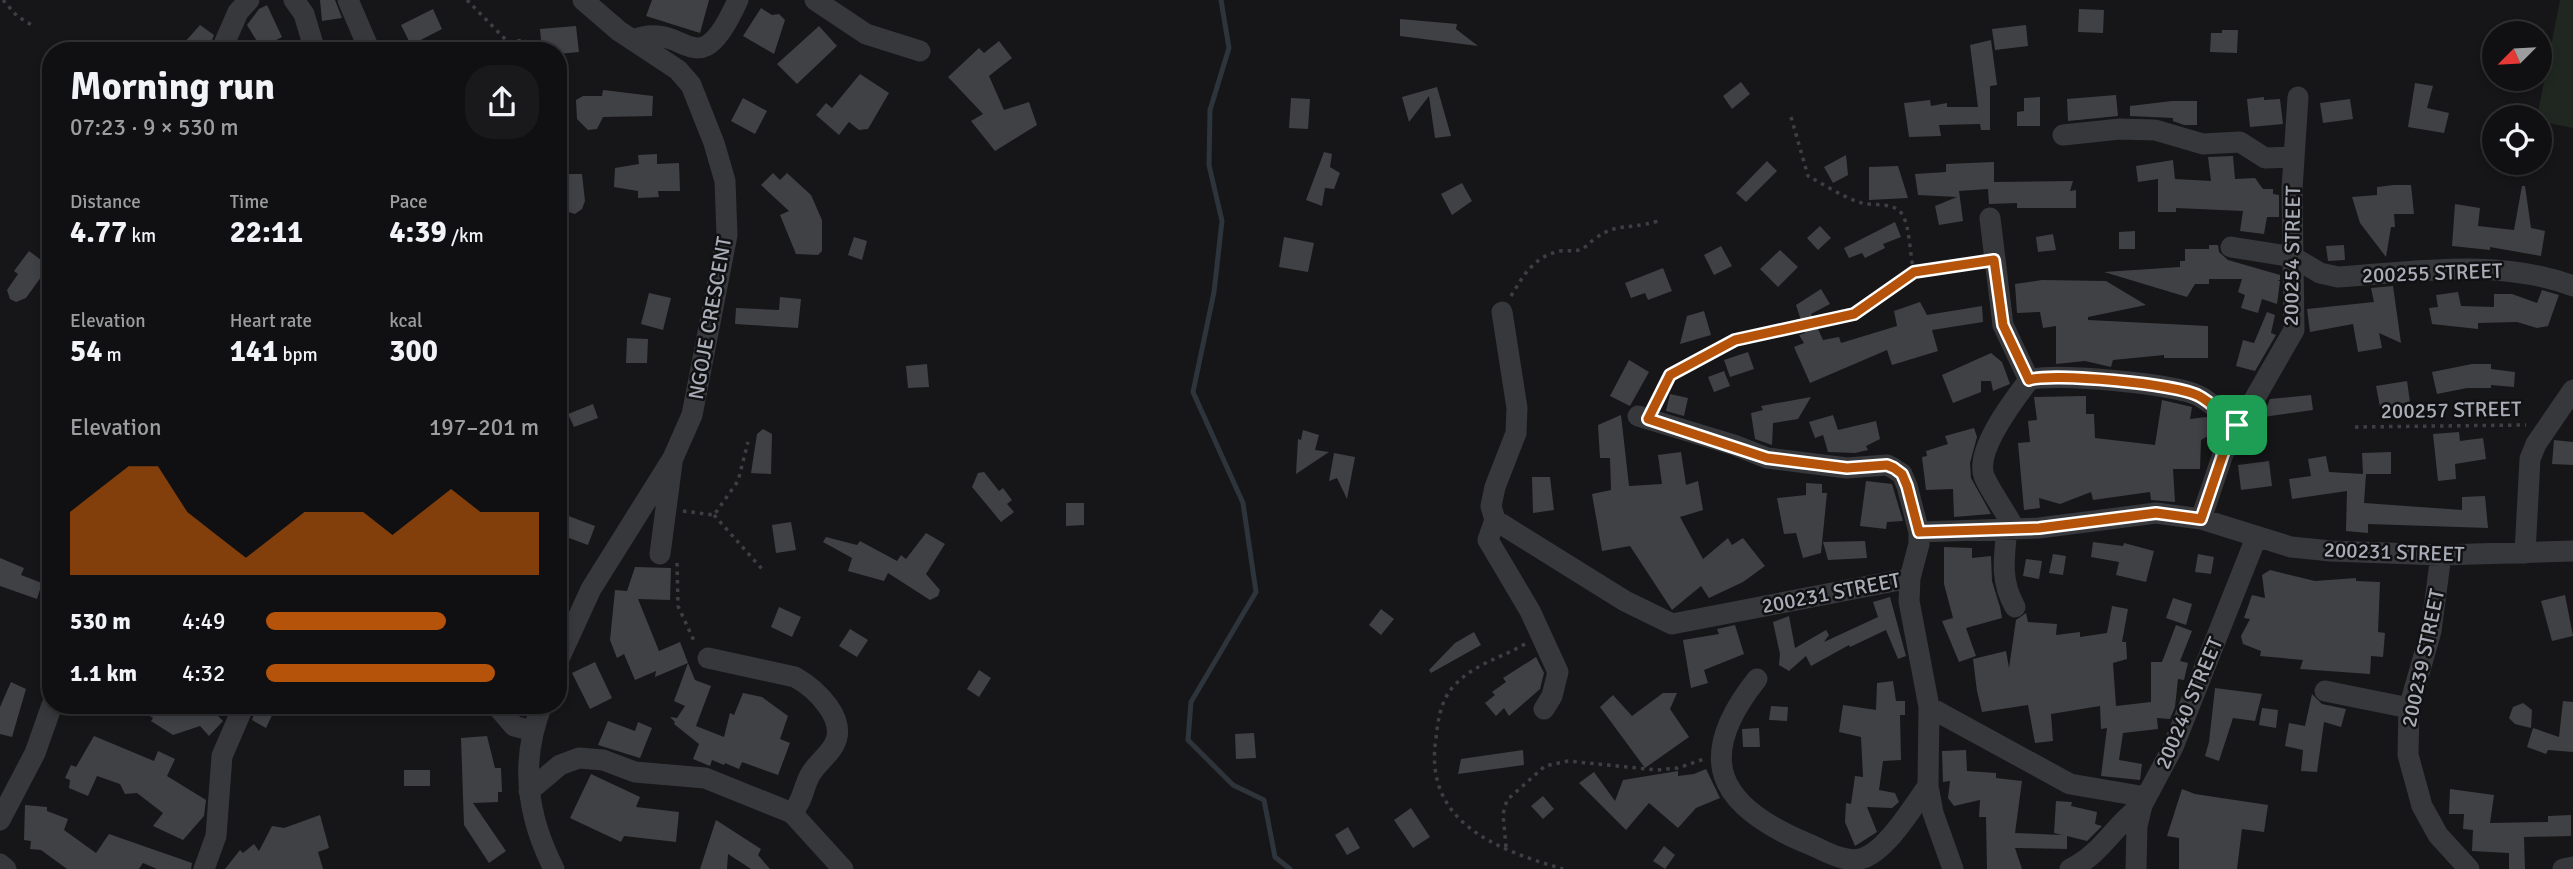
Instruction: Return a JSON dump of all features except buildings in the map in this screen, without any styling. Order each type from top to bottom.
[{"type":"street","points":[[225,42],[237,12],[249,0]]},
{"type":"street","points":[[293,0],[304,14],[312,42]]},
{"type":"street","points":[[348,0],[366,42]]},
{"type":"street","name":"NGOJE CRESCENT","points":[[567,643],[609,557],[673,458],[692,415],[727,235],[725,181],[714,143],[691,85],[678,70],[598,15],[583,0]]},
{"type":"street","points":[[633,40],[645,35],[655,35],[699,49],[710,46],[718,38],[738,0]]},
{"type":"street","points":[[815,0],[866,34],[920,51]]},
{"type":"street","name":"200254 STREET","points":[[2201,519],[2223,454],[2237,425],[2294,330],[2292,257],[2298,97]]},
{"type":"street","points":[[2063,135],[2120,128],[2155,130],[2203,144],[2240,142],[2265,158],[2294,157]]},
{"type":"street","points":[[1990,218],[2003,325],[2029,380]]},
{"type":"street","name":"200255 STREET","points":[[2231,247],[2292,257],[2320,273],[2339,277],[2505,268],[2540,274],[2573,286]]},
{"type":"street","points":[[1502,312],[1517,408],[1516,433],[1495,487],[1492,506],[1495,520],[1488,540],[1491,550],[1536,625],[1558,672],[1552,696],[1544,709]]},
{"type":"street","points":[[2015,607],[2005,589],[2003,563],[2011,528],[1985,478],[1982,464],[1993,435],[2029,380],[2052,376],[2174,388],[2199,396],[2237,425]]},
{"type":"street","points":[[2525,553],[2530,459],[2549,424],[2573,390]]},
{"type":"street","points":[[1643,417],[1741,447],[1767,458],[1847,468],[1887,465],[1902,474],[1919,532]]},
{"type":"street","points":[[669,554],[668,492],[673,458]]},
{"type":"street","name":"200231 STREET","points":[[1495,520],[1625,601],[1672,624],[1910,578],[1919,544],[1919,532],[2039,528],[2156,513],[2201,519],[2291,547],[2331,551],[2441,555],[2573,551]]},
{"type":"street","name":"200240 STREET","points":[[2136,869],[2137,826],[2144,801],[2173,747],[2256,538]]},
{"type":"street","name":"200239 STREET","points":[[2441,555],[2431,631],[2409,708],[2408,755],[2422,806],[2438,835],[2469,869]]},
{"type":"street","points":[[1910,578],[1909,601],[1929,707],[1928,786],[1933,813],[1953,869]]},
{"type":"street","points":[[708,658],[795,677],[808,684],[830,708],[838,733],[834,746],[809,777],[799,806],[792,813]]},
{"type":"street","points":[[1756,679],[1734,711],[1720,751],[1724,775],[1743,807],[1773,828],[1842,858],[1858,859],[1873,853],[1894,831],[1928,786]]},
{"type":"street","points":[[2325,691],[2409,708]]},
{"type":"street","points":[[1929,707],[2070,783],[2144,801]]},
{"type":"street","points":[[0,820],[36,753],[49,714]]},
{"type":"street","points":[[204,869],[216,836],[222,756],[240,714]]},
{"type":"street","points":[[504,714],[514,726],[531,731]]},
{"type":"street","points":[[538,714],[531,731],[528,791],[535,826],[554,869]]},
{"type":"street","points":[[528,791],[560,765],[591,758],[635,772],[718,781],[792,813],[843,869]]},
{"type":"street","points":[[2070,869],[2098,853],[2119,824],[2144,801]]},
{"type":"street","points":[[0,864],[6,869]]},
{"type":"street","points":[[2563,869],[2573,867]]},
{"type":"path","points":[[3,0],[17,16],[33,26]]},
{"type":"path","points":[[467,0],[508,42],[526,40]]},
{"type":"path","points":[[1791,117],[1808,176],[1861,203],[1892,206],[1901,212],[1908,227],[1914,272]]},
{"type":"path","points":[[1502,312],[1529,267],[1539,259],[1560,251],[1583,249],[1594,236],[1619,225],[1645,225],[1658,221]]},
{"type":"path","points":[[1643,417],[1670,375],[1735,340],[1854,314],[1914,272],[1994,260]]},
{"type":"path","name":"200257 STREET","points":[[2355,427],[2549,424]]},
{"type":"path","points":[[714,515],[738,481],[748,442]]},
{"type":"path","points":[[668,492],[681,511],[681,518]]},
{"type":"path","points":[[681,511],[714,515],[762,569]]},
{"type":"path","points":[[669,554],[678,606],[697,647],[708,658]]},
{"type":"path","points":[[1536,625],[1526,643],[1474,668],[1451,690],[1441,708],[1433,771],[1437,790],[1448,809],[1463,822],[1528,859],[1563,869]]},
{"type":"path","points":[[1506,847],[1503,814],[1507,800],[1545,766],[1568,761],[1657,770],[1678,768],[1720,751]]},
{"type":"shaded area","points":[[2560,0],[2573,0],[2573,128],[2552,124],[2552,105],[2539,105],[2542,91],[2552,91],[2552,41]]},
{"type":"waterway","points":[[1221,0],[1229,48],[1210,110],[1209,165],[1222,221],[1214,292],[1193,392],[1243,503],[1256,592],[1191,702],[1188,740],[1233,785],[1264,800],[1275,857],[1290,869]]},
{"type":"route","points":[[1994,260],[2003,325],[2029,380],[2052,376],[2174,388],[2199,396],[2237,425],[2223,454],[2201,519],[2156,513],[2039,528],[1919,532],[1902,474],[1887,465],[1847,468],[1767,458],[1648,419],[1670,375],[1735,340],[1854,314],[1914,272],[1994,260]]}]
